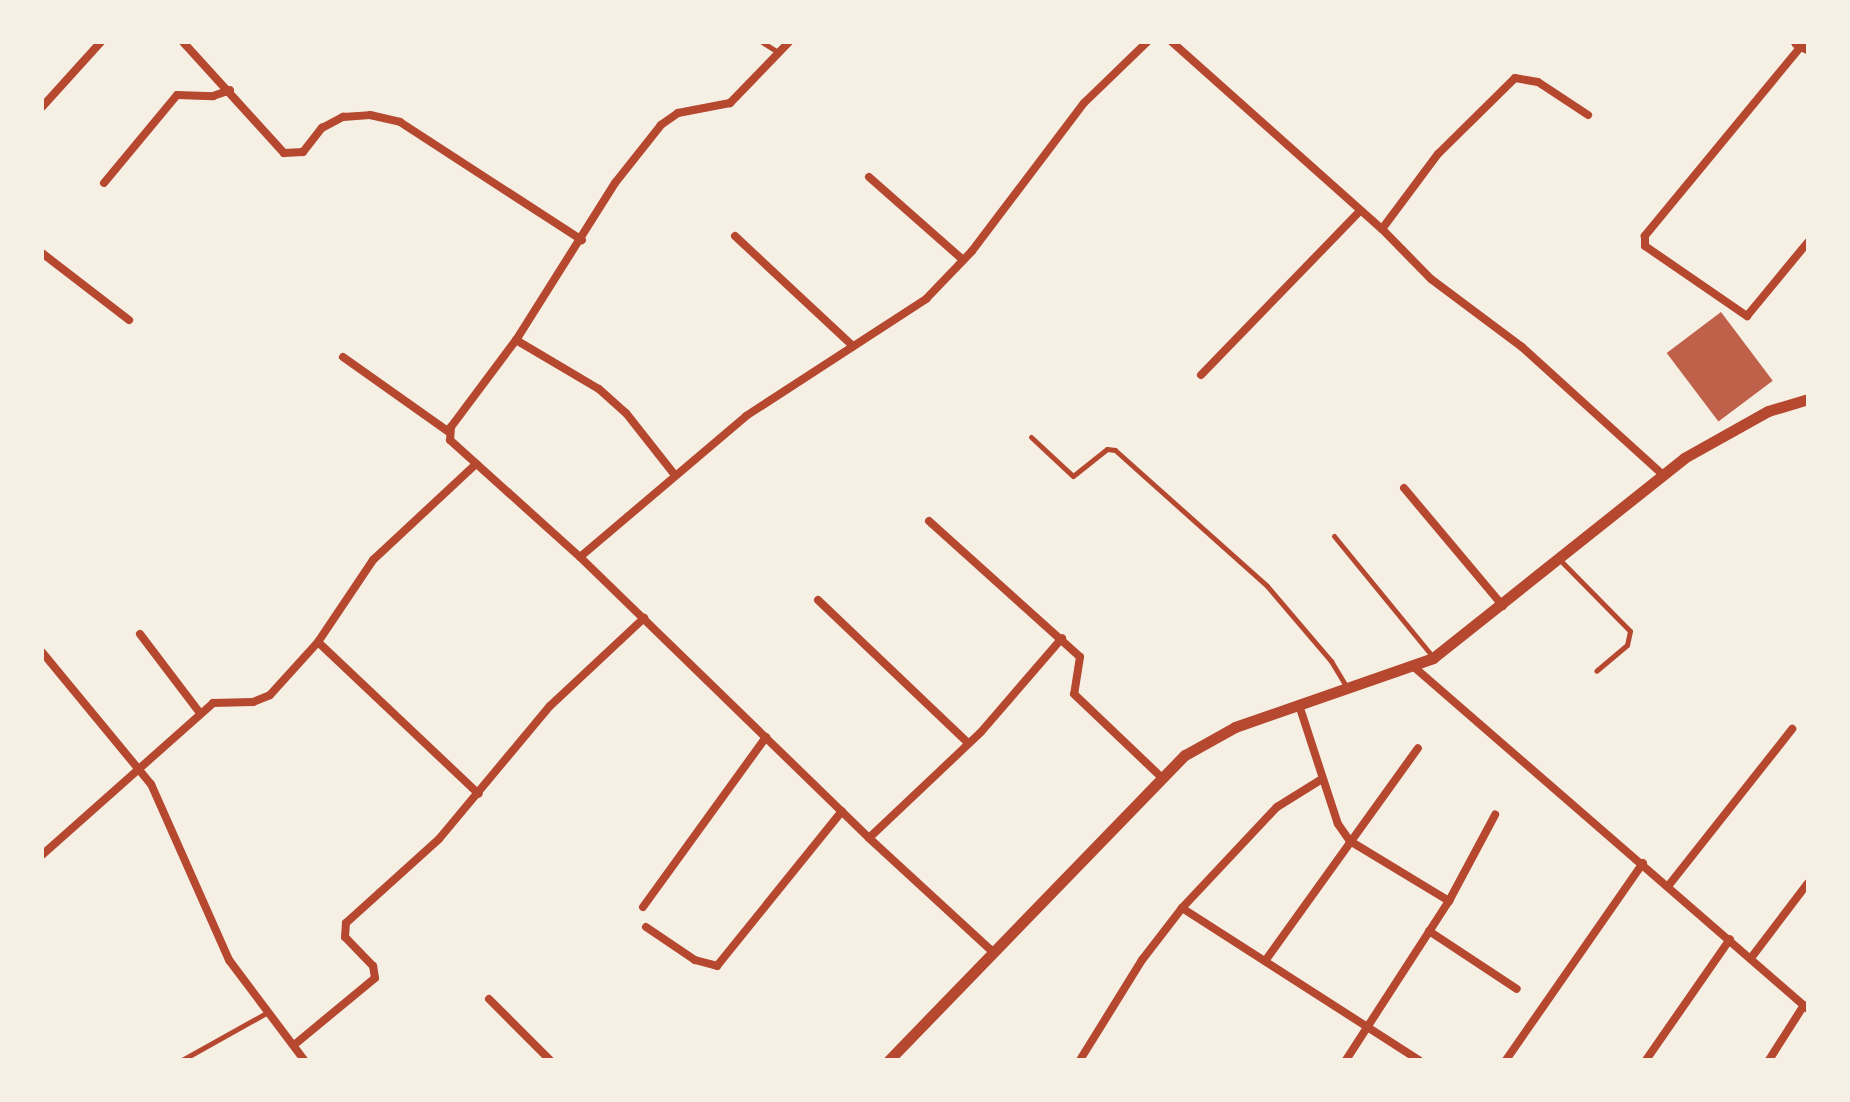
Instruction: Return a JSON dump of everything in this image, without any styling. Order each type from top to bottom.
[{"type":"street","points":[[42,107],[101,42]]},
{"type":"street","points":[[183,42],[230,90],[274,144],[291,155],[303,152],[322,128],[343,117],[370,115],[400,122],[582,240]]},
{"type":"street","points":[[449,432],[516,340],[582,240],[615,183],[661,125],[678,113],[730,103],[789,42]]},
{"type":"street","points":[[580,557],[674,474],[746,416],[917,306],[963,260],[1084,103],[1147,42]]},
{"type":"street","points":[[1172,42],[1382,229],[1431,279],[1522,347],[1663,475]]},
{"type":"street","points":[[1803,45],[1645,236],[1645,246],[1747,316],[1808,242]]},
{"type":"street","points":[[1382,229],[1438,154],[1515,78],[1538,82],[1588,115]]},
{"type":"street","points":[[104,183],[177,95],[213,96],[230,90]]},
{"type":"street","points":[[869,177],[963,260]]},
{"type":"street","points":[[1201,375],[1360,211]]},
{"type":"street","points":[[735,236],[853,346]]},
{"type":"street","points":[[42,253],[129,320]]},
{"type":"street","points":[[516,340],[599,389],[626,413],[674,474]]},
{"type":"street","points":[[343,357],[449,432],[476,464],[580,557],[869,838],[993,952]]},
{"type":"street","points":[[889,1060],[1160,776],[1235,727],[1349,690],[1433,658],[1504,607],[1663,475],[1716,437],[1808,399]]},
{"type":"street","points":[[42,855],[142,769],[200,713],[219,700],[241,704],[270,695],[318,642],[373,560],[476,464]]},
{"type":"street","points":[[1404,488],[1504,607]]},
{"type":"street","points":[[929,521],[1080,657],[1074,694],[1160,776]]},
{"type":"street","points":[[818,600],[967,742]]},
{"type":"street","points":[[294,1045],[375,978],[373,966],[345,937],[346,923],[439,839],[550,706],[644,618]]},
{"type":"street","points":[[140,634],[200,713]]},
{"type":"street","points":[[869,838],[967,742],[1062,638]]},
{"type":"street","points":[[318,642],[479,794]]},
{"type":"street","points":[[42,652],[142,769],[229,960],[304,1060]]},
{"type":"street","points":[[1414,667],[1806,1007],[1769,1060]]},
{"type":"street","points":[[1299,705],[1322,779],[1350,841],[1449,901]]},
{"type":"street","points":[[1669,885],[1792,729]]},
{"type":"street","points":[[643,907],[766,737]]},
{"type":"street","points":[[1265,961],[1418,748]]},
{"type":"street","points":[[1080,1060],[1142,960],[1182,908],[1277,807],[1322,779]]},
{"type":"street","points":[[646,927],[695,960],[717,966],[842,811]]},
{"type":"street","points":[[1346,1060],[1449,901],[1495,815]]},
{"type":"street","points":[[1506,1060],[1643,863]]},
{"type":"street","points":[[1751,958],[1808,883]]},
{"type":"street","points":[[1182,908],[1369,1025],[1419,1060]]},
{"type":"street","points":[[1429,931],[1517,989]]},
{"type":"street","points":[[1646,1060],[1730,939]]},
{"type":"street","points":[[489,999],[550,1060]]},
{"type":"lane","points":[[762,42],[779,53]]},
{"type":"lane","points":[[1031,437],[1073,476],[1107,449],[1115,450],[1267,586],[1331,661],[1349,690]]},
{"type":"lane","points":[[1334,536],[1433,658]]},
{"type":"lane","points":[[1561,561],[1630,631],[1627,645],[1596,671]]},
{"type":"lane","points":[[182,1060],[269,1012]]},
{"type":"building","points":[[1721,312],[1773,381],[1718,422],[1667,353]]}]
